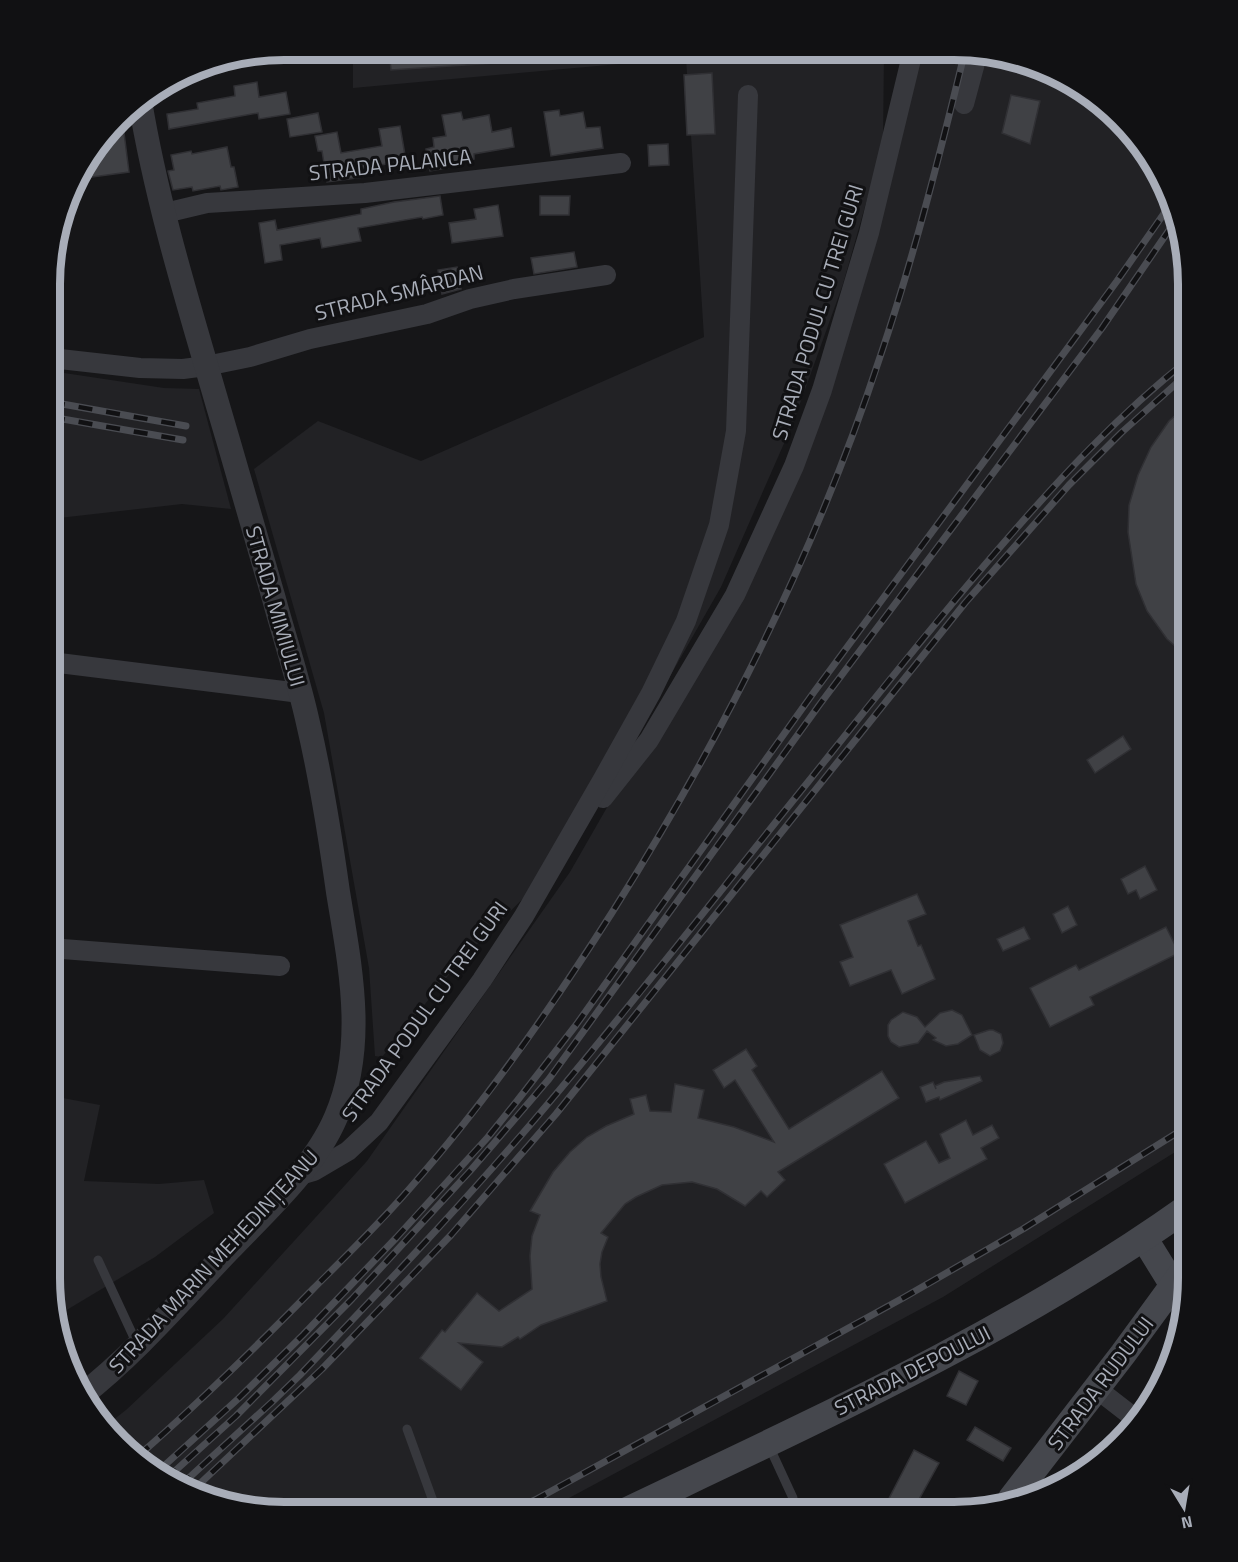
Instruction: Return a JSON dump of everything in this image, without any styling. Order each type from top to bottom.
[{"type":"main road","name":"STRADA DEPOULUI","points":[[645,1502],[956,1349],[1078,1281],[1178,1213]]},
{"type":"main road","points":[[1144,1238],[1178,1272]]},
{"type":"main road","name":"STRADA RUDULUI","points":[[1016,1493],[1097,1389],[1178,1279]]},
{"type":"street","name":"STRADA PODUL CU TREI GURI","points":[[564,847],[650,740],[735,595],[794,466],[822,390],[869,233],[911,60]]},
{"type":"street","points":[[964,104],[976,61]]},
{"type":"street","name":"STRADA PODUL CU TREI GURI","points":[[297,1176],[314,1171],[348,1151],[379,1122],[482,980],[524,916],[564,847],[651,693],[682,630],[719,525],[736,431],[748,95]]},
{"type":"street","name":"STRADA MIMIULUI","points":[[142,110],[147,143],[206,366],[300,693],[323,795],[354,1018],[351,1063],[345,1092],[335,1119]]},
{"type":"street","name":"STRADA PALANCA","points":[[165,213],[207,203],[365,193],[621,163]]},
{"type":"street","name":"STRADA SMÂRDAN","points":[[60,359],[140,368],[183,369],[206,366],[250,357],[310,339],[427,314],[492,294],[606,275]]},
{"type":"street","points":[[60,663],[300,693]]},
{"type":"street","points":[[60,949],[280,966]]},
{"type":"street","name":"STRADA MARIN MEHEDINȚEANU","points":[[90,1389],[109,1375],[138,1347],[297,1176],[319,1148],[335,1119]]},
{"type":"street","points":[[1097,1389],[1132,1415]]},
{"type":"lane","points":[[98,1260],[138,1347]]},
{"type":"lane","points":[[407,1428],[433,1502]]},
{"type":"lane","points":[[768,1443],[793,1498]]},
{"type":"shaded area","points":[[353,60],[664,60],[353,88]]},
{"type":"shaded area","points":[[686,60],[884,60],[883,143],[843,284],[793,423],[721,587],[569,853],[460,961],[382,1057],[375,1056],[369,968],[324,713],[254,469],[318,421],[421,461],[704,337]]},
{"type":"shaded area","points":[[913,60],[984,62],[1040,77],[1091,106],[1113,125],[1132,147],[1161,198],[1174,240],[1178,269],[1178,1150],[943,1297],[562,1502],[269,1502],[240,1498],[212,1490],[172,1472],[136,1447],[111,1421],[223,1319],[367,1161],[570,872],[731,591],[822,390]]},
{"type":"shaded area","points":[[60,372],[164,388],[199,389],[231,509],[182,504],[60,518]]},
{"type":"shaded area","points":[[60,1098],[100,1105],[84,1181],[159,1184],[204,1180],[214,1213],[155,1257],[63,1312],[60,1293]]},
{"type":"building","points":[[390,60],[523,61],[391,70]]},
{"type":"building","points":[[712,73],[715,134],[687,135],[684,75]]},
{"type":"building","points":[[257,82],[259,97],[286,92],[290,114],[259,119],[258,113],[169,129],[167,114],[198,109],[197,103],[235,96],[234,86]]},
{"type":"building","points":[[1011,95],[1040,101],[1030,144],[1002,133]]},
{"type":"building","points":[[559,110],[560,116],[583,112],[586,128],[600,127],[603,148],[551,156],[544,112]]},
{"type":"building","points":[[461,112],[463,120],[489,115],[492,132],[511,128],[514,147],[474,154],[474,159],[447,163],[448,168],[430,171],[426,149],[434,147],[433,138],[446,136],[442,115]]},
{"type":"building","points":[[318,113],[322,132],[290,137],[287,119]]},
{"type":"building","points":[[400,126],[406,161],[362,168],[363,177],[327,182],[322,151],[318,151],[315,136],[337,132],[341,153],[382,146],[379,129]]},
{"type":"building","points":[[123,127],[129,172],[87,178],[106,147]]},
{"type":"building","points":[[668,144],[669,165],[649,166],[648,145]]},
{"type":"building","points":[[227,147],[238,187],[221,190],[220,186],[193,191],[192,187],[173,190],[168,171],[174,170],[171,155],[191,151],[192,154]]},
{"type":"building","points":[[440,196],[443,215],[358,228],[361,241],[322,248],[320,238],[280,245],[282,260],[265,263],[259,223],[275,220],[277,230],[361,214],[361,209],[394,202]]},
{"type":"building","points":[[540,196],[570,196],[569,215],[540,215]]},
{"type":"building","points":[[498,205],[503,236],[452,243],[449,223],[476,219],[474,209]]},
{"type":"building","points":[[574,252],[577,267],[534,274],[531,258]]},
{"type":"building","points":[[457,267],[461,289],[442,294],[438,270]]},
{"type":"building","points":[[1178,413],[1178,648],[1167,639],[1147,611],[1136,584],[1128,532],[1129,505],[1138,475],[1151,447],[1169,421]]},
{"type":"building","points":[[1123,736],[1131,749],[1095,773],[1087,760]]},
{"type":"building","points":[[1145,866],[1157,890],[1140,899],[1136,890],[1128,894],[1121,879]]},
{"type":"building","points":[[917,894],[926,914],[908,921],[935,979],[902,994],[891,970],[850,986],[840,962],[853,957],[840,925]]},
{"type":"building","points":[[1068,906],[1077,925],[1062,933],[1053,914]]},
{"type":"building","points":[[1024,927],[1030,939],[1003,951],[997,939]]},
{"type":"building","points":[[1166,927],[1178,951],[1178,953],[1090,997],[1094,1005],[1050,1027],[1030,988],[1076,965],[1079,970]]},
{"type":"building","points":[[952,1010],[962,1015],[972,1035],[958,1044],[946,1046],[933,1040],[936,1038],[927,1031],[918,1043],[899,1047],[891,1042],[888,1036],[888,1025],[891,1020],[903,1012],[917,1017],[925,1027],[940,1013]]},
{"type":"building","points":[[989,1030],[1001,1034],[1003,1043],[1000,1051],[990,1056],[980,1050],[974,1035]]},
{"type":"building","points":[[746,1049],[757,1066],[752,1070],[789,1129],[882,1071],[899,1098],[778,1172],[785,1180],[767,1197],[761,1191],[745,1206],[717,1189],[692,1182],[662,1185],[625,1204],[601,1233],[608,1237],[600,1264],[607,1301],[541,1325],[520,1339],[518,1337],[502,1347],[459,1343],[483,1362],[461,1390],[420,1358],[442,1330],[445,1332],[477,1293],[499,1311],[532,1289],[530,1256],[532,1236],[540,1215],[530,1211],[553,1172],[570,1152],[587,1137],[634,1114],[630,1099],[646,1095],[650,1111],[671,1112],[675,1084],[704,1090],[698,1118],[734,1127],[774,1142],[735,1080],[724,1088],[713,1070]]},
{"type":"building","points":[[980,1076],[982,1081],[940,1100],[939,1097],[926,1102],[920,1087],[933,1082],[936,1089],[935,1086],[944,1082]]},
{"type":"building","points":[[966,1120],[973,1135],[992,1125],[999,1138],[981,1148],[987,1159],[905,1203],[884,1164],[926,1141],[939,1163],[950,1158],[940,1134]]},
{"type":"building","points":[[959,1371],[978,1381],[966,1405],[947,1396]]},
{"type":"building","points":[[975,1427],[1011,1448],[1003,1461],[967,1440]]},
{"type":"building","points":[[914,1450],[939,1463],[918,1502],[887,1502]]},
{"type":"railway","points":[[142,1452],[292,1311],[363,1239],[439,1155],[492,1088],[542,1018],[590,947],[653,846],[729,711],[827,502],[855,430],[904,281],[963,60]]},
{"type":"railway","points":[[163,1467],[239,1398],[303,1335],[396,1238],[488,1137],[517,1101],[576,1025],[814,692],[1117,281],[1166,211]]},
{"type":"railway","points":[[173,1473],[236,1416],[352,1299],[471,1170],[549,1079],[820,704],[1102,328],[1171,228]]},
{"type":"railway","points":[[187,1480],[300,1375],[474,1189],[600,1041],[951,604],[1090,448],[1138,402],[1178,368]]},
{"type":"railway","points":[[198,1485],[322,1369],[451,1235],[556,1114],[965,603],[1069,485],[1121,433],[1178,382]]},
{"type":"railway","points":[[60,404],[186,426]]},
{"type":"railway","points":[[60,419],[183,440]]},
{"type":"railway","points":[[530,1502],[903,1298],[1023,1229],[1178,1132]]}]
